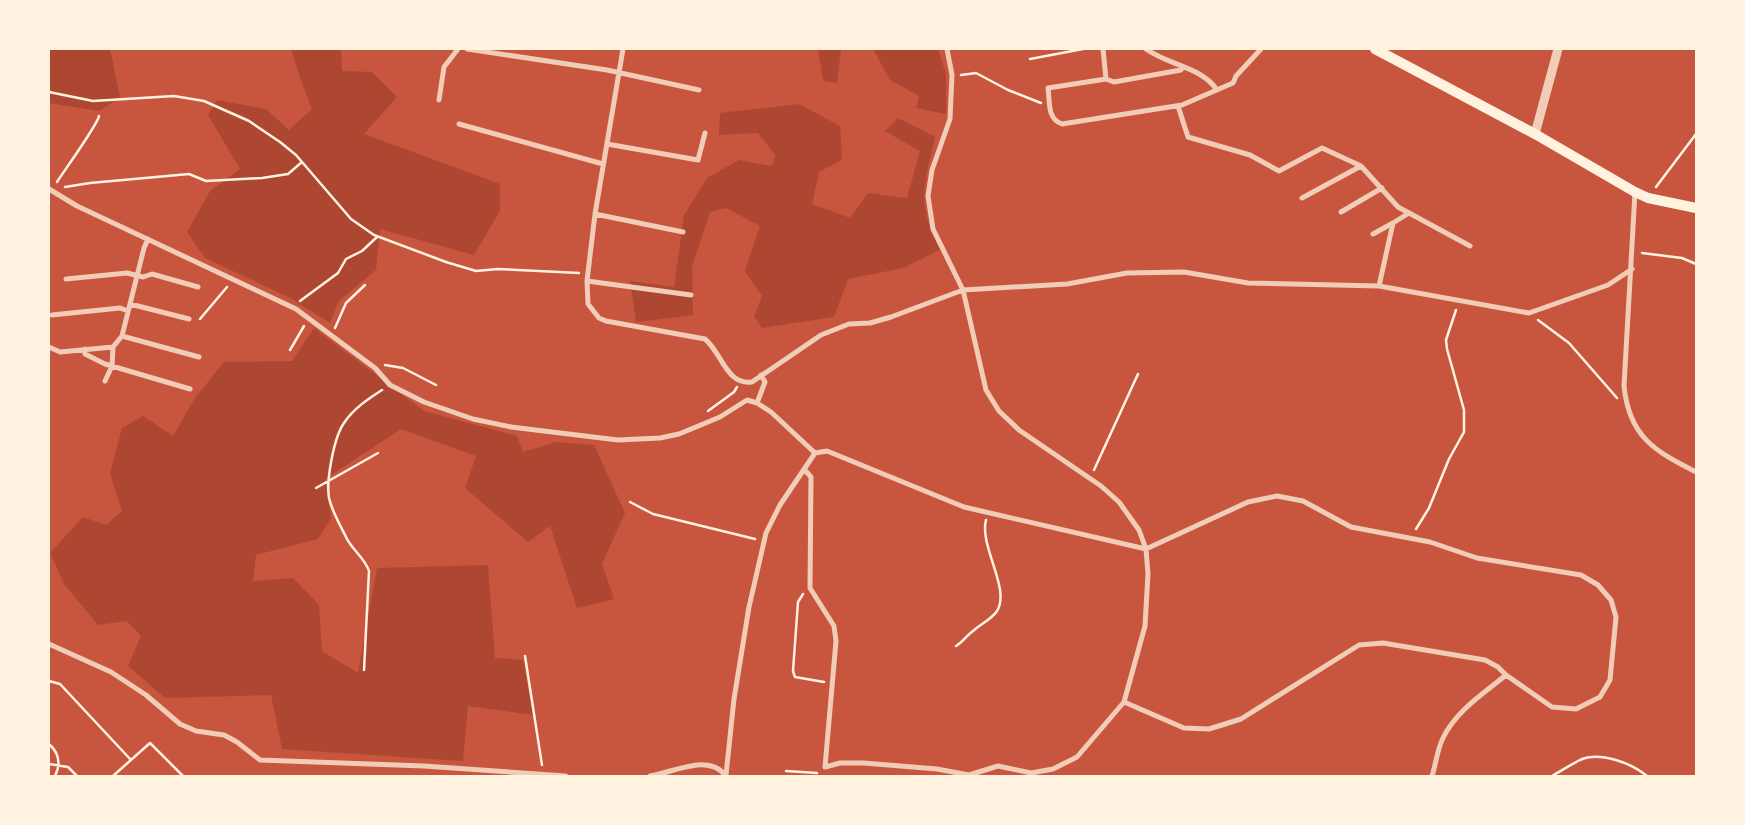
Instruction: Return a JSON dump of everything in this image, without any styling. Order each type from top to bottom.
[{"type":"main road","points":[[1376,49],[1535,134],[1635,192],[1648,198],[1696,208]]},
{"type":"street","points":[[439,100],[444,68],[458,49]]},
{"type":"street","points":[[467,49],[618,73],[699,90]]},
{"type":"street","points":[[623,49],[595,214],[587,281],[588,304],[599,318],[606,321],[705,339],[737,381],[752,382],[821,335],[849,324],[870,323],[891,317],[963,290],[1067,284],[1127,273],[1184,272],[1248,283],[1379,286],[1460,299],[1529,313],[1608,285],[1632,269]]},
{"type":"street","points":[[804,469],[811,477],[810,588],[834,626],[836,641],[825,767],[840,763],[864,763],[937,769],[968,775],[998,766],[1031,772],[1053,769],[1077,758],[1124,702],[1145,626],[1148,574],[1146,549],[1139,530],[1119,502],[1018,430],[999,412],[986,390],[963,290],[933,229],[928,196],[932,170],[950,119],[952,75],[947,49]]},
{"type":"street","points":[[1102,49],[1106,79]]},
{"type":"street","points":[[1146,49],[1156,56],[1210,79],[1217,90]]},
{"type":"street","points":[[1182,67],[1180,70],[1114,82],[1106,79],[1048,88],[1052,118],[1062,124],[1178,106],[1233,83],[1236,76],[1261,49]]},
{"type":"street","points":[[1535,134],[1558,49]]},
{"type":"street","points":[[1178,106],[1188,137],[1250,155],[1279,171],[1322,148],[1361,166],[1398,207],[1470,246]]},
{"type":"street","points":[[459,124],[603,164]]},
{"type":"street","points":[[607,144],[698,160],[705,133]]},
{"type":"street","points":[[1302,198],[1361,166]]},
{"type":"street","points":[[1341,212],[1382,188]]},
{"type":"street","points":[[50,189],[77,206],[294,308],[374,368],[390,385],[424,402],[473,419],[511,427],[618,440],[660,438],[679,434],[720,416],[747,400],[757,403],[771,412],[815,453]]},
{"type":"street","points":[[1635,192],[1624,386],[1626,402],[1632,421],[1644,438],[1672,460],[1696,472]]},
{"type":"street","points":[[1373,234],[1409,213]]},
{"type":"street","points":[[595,214],[682,232]]},
{"type":"street","points":[[1379,286],[1393,223]]},
{"type":"street","points":[[105,381],[112,366],[113,347],[122,336],[148,239]]},
{"type":"street","points":[[66,279],[127,273],[143,277],[152,274],[198,287]]},
{"type":"street","points":[[587,281],[691,295]]},
{"type":"street","points":[[130,304],[189,320]]},
{"type":"street","points":[[52,315],[120,308],[128,311]]},
{"type":"street","points":[[122,336],[199,357]]},
{"type":"street","points":[[49,347],[60,352],[113,347]]},
{"type":"street","points":[[85,349],[85,354],[112,366],[190,388]]},
{"type":"street","points":[[757,403],[765,382],[761,375]]},
{"type":"street","points":[[726,776],[736,690],[749,607],[766,533],[780,505],[815,453],[827,451],[964,507],[1146,549],[1248,502],[1276,496],[1303,501],[1351,527],[1411,538],[1477,558],[1581,575],[1598,585],[1611,600],[1616,617],[1610,680],[1600,697],[1576,710],[1552,707],[1506,676],[1498,667],[1485,660],[1383,643],[1359,645],[1242,719],[1209,729],[1184,728],[1124,702]]},
{"type":"street","points":[[49,644],[111,672],[146,695],[180,724],[196,731],[224,735],[237,742],[260,760],[424,766],[566,776]]},
{"type":"street","points":[[1432,776],[1442,740],[1453,721],[1473,702],[1506,676]]},
{"type":"street","points":[[650,776],[708,764],[719,767],[726,776]]},
{"type":"path","points":[[1030,59],[1083,49]]},
{"type":"path","points":[[952,75],[976,74],[1040,104],[1050,103]]},
{"type":"path","points":[[49,92],[93,101],[174,96],[204,101],[256,125],[280,142],[302,162],[351,219],[377,236],[446,262],[476,271],[498,269],[588,274]]},
{"type":"path","points":[[50,189],[87,134],[98,123],[99,116]]},
{"type":"path","points":[[1648,198],[1696,134]]},
{"type":"path","points":[[50,189],[90,183],[189,174],[206,181],[262,178],[288,174],[302,162]]},
{"type":"path","points":[[294,308],[301,299],[338,273],[346,259],[362,251],[377,236]]},
{"type":"path","points":[[1632,252],[1682,258],[1696,264]]},
{"type":"path","points":[[198,322],[202,315],[234,280]]},
{"type":"path","points":[[332,335],[346,303],[364,285]]},
{"type":"path","points":[[1411,538],[1429,508],[1449,459],[1464,432],[1464,410],[1446,340],[1460,299]]},
{"type":"path","points":[[1529,313],[1569,344],[1614,397],[1626,402]]},
{"type":"path","points":[[290,350],[309,318]]},
{"type":"path","points":[[374,368],[380,365],[391,364],[436,385]]},
{"type":"path","points":[[1089,479],[1108,444],[1115,421],[1138,374]]},
{"type":"path","points":[[364,670],[370,571],[367,564],[347,539],[332,508],[329,481],[344,424],[364,402],[390,385]]},
{"type":"path","points":[[316,488],[378,453]]},
{"type":"path","points":[[630,502],[653,514],[764,542]]},
{"type":"path","points":[[956,646],[992,617],[998,611],[1000,604],[998,583],[985,535],[988,512]]},
{"type":"path","points":[[810,588],[798,602],[793,671],[795,677],[820,680],[832,690]]},
{"type":"path","points":[[525,656],[543,775]]},
{"type":"path","points":[[49,681],[60,684],[131,760]]},
{"type":"path","points":[[113,776],[150,743],[183,776]]},
{"type":"path","points":[[49,744],[55,750],[59,765],[55,776]]},
{"type":"path","points":[[1552,776],[1580,760],[1590,758],[1618,760],[1647,776]]},
{"type":"path","points":[[49,764],[68,767],[77,776]]},
{"type":"path","points":[[786,771],[824,773]]},
{"type":"shaded area","points":[[49,49],[110,49],[120,97],[99,111],[49,103]]},
{"type":"shaded area","points":[[291,49],[341,49],[342,71],[372,72],[397,97],[364,134],[500,184],[500,211],[474,255],[380,229],[376,270],[339,301],[330,323],[290,298],[205,258],[187,232],[210,191],[240,169],[208,115],[217,100],[266,109],[289,130],[312,109]]},
{"type":"shaded area","points":[[818,49],[841,49],[837,83],[823,81]]},
{"type":"shaded area","points":[[873,49],[938,49],[946,74],[946,114],[916,108],[919,96],[890,80]]},
{"type":"shaded area","points":[[799,104],[840,126],[842,160],[819,172],[812,204],[850,218],[868,193],[907,198],[920,151],[885,131],[898,118],[935,137],[924,194],[925,207],[932,234],[940,250],[903,268],[848,279],[834,317],[762,328],[754,316],[762,296],[745,271],[760,226],[726,208],[710,212],[692,266],[693,315],[636,322],[630,281],[674,287],[684,215],[707,178],[739,160],[771,166],[776,156],[758,133],[719,135],[720,113]]},
{"type":"shaded area","points":[[314,328],[424,411],[517,436],[523,452],[556,442],[594,445],[625,513],[602,564],[614,599],[577,608],[550,526],[528,542],[465,488],[476,456],[401,429],[325,479],[331,518],[318,539],[256,555],[253,581],[293,578],[319,605],[322,651],[358,673],[377,568],[488,565],[495,658],[523,660],[533,715],[468,706],[463,761],[282,749],[271,695],[165,698],[128,666],[141,636],[127,621],[98,625],[64,584],[50,553],[83,517],[106,525],[122,511],[110,474],[122,428],[143,416],[173,436],[195,398],[224,362],[292,361]]}]
